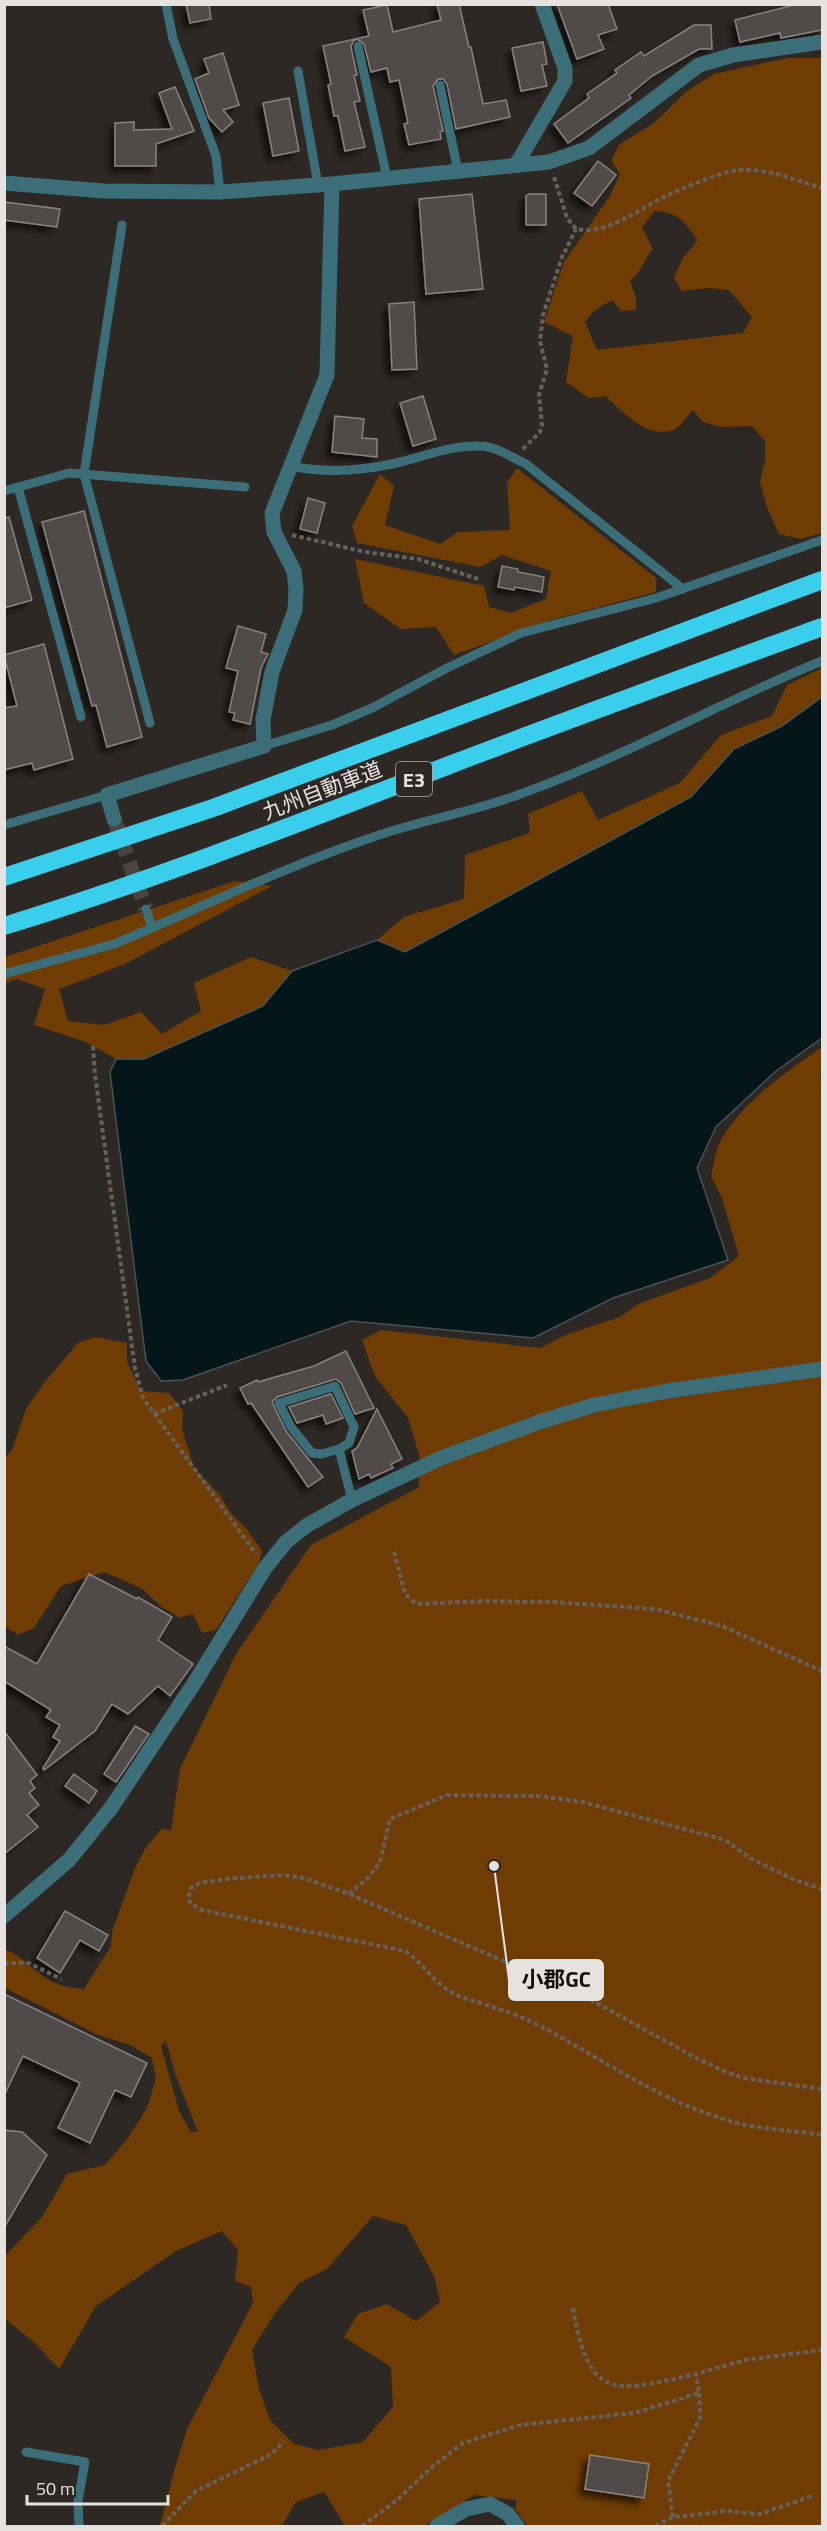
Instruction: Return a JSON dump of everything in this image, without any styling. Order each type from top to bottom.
[{"type":"highway","name":"九州自動車道","points":[[4,877],[224,804],[822,580]]},
{"type":"highway","name":"九州自動車道","points":[[4,926],[227,851],[822,627]]},
{"type":"street","points":[[516,165],[565,81],[565,68],[542,4]]},
{"type":"street","points":[[4,183],[104,191],[220,192],[549,162],[589,148],[699,65],[732,55],[822,42]]},
{"type":"street","points":[[114,819],[107,795],[264,746],[263,720],[272,672],[295,610],[296,590],[294,571],[274,532],[272,513],[327,375],[325,184]]},
{"type":"street","points":[[4,1916],[69,1860],[111,1808],[195,1682],[265,1568],[286,1542],[306,1526],[352,1500],[441,1458],[539,1422],[594,1405],[667,1391],[822,1369]]},
{"type":"street","points":[[437,2526],[466,2509],[490,2504],[508,2514],[517,2526]]},
{"type":"lane","points":[[166,4],[173,39],[216,156],[220,192]]},
{"type":"lane","points":[[358,46],[387,178]]},
{"type":"lane","points":[[298,71],[325,184]]},
{"type":"lane","points":[[440,85],[458,171]]},
{"type":"lane","points":[[122,225],[84,474],[150,723]]},
{"type":"lane","points":[[291,466],[315,471],[365,468],[392,464],[457,447],[480,446],[498,450],[526,464],[684,589]]},
{"type":"lane","points":[[4,491],[69,473],[245,486]]},
{"type":"lane","points":[[18,487],[81,717]]},
{"type":"lane","points":[[264,746],[332,725],[372,708],[447,668],[522,633],[684,589],[822,540]]},
{"type":"lane","points":[[4,974],[114,944],[314,857],[383,833],[522,794],[606,761],[822,660]]},
{"type":"lane","points":[[4,825],[107,795]]},
{"type":"lane","points":[[146,909],[152,928]]},
{"type":"lane","points":[[335,1386],[354,1427],[349,1443],[339,1449],[322,1454],[312,1453],[291,1427],[279,1403],[335,1386]]},
{"type":"lane","points":[[339,1449],[352,1500]]},
{"type":"lane","points":[[26,2452],[85,2462],[78,2501],[79,2526]]},
{"type":"path","points":[[549,162],[567,218],[576,230],[589,232],[611,225],[663,197],[733,171],[767,172],[822,188]]},
{"type":"path","points":[[514,458],[540,432],[542,425],[539,395],[547,369],[540,341],[543,315],[562,257],[576,230]]},
{"type":"path","points":[[274,532],[365,552],[418,560],[478,579]]},
{"type":"path","points":[[93,1046],[135,1368],[142,1398],[265,1568]]},
{"type":"path","points":[[154,1414],[226,1385]]},
{"type":"path","points":[[394,1552],[405,1594],[416,1604],[484,1601],[552,1602],[655,1609],[722,1626],[822,1671]]},
{"type":"path","points":[[349,1894],[368,1878],[380,1862],[390,1819],[447,1795],[537,1796],[583,1802],[725,1840],[750,1858],[795,1880],[822,1889]]},
{"type":"path","points":[[822,2090],[743,2078],[726,2072],[698,2060],[582,1995],[349,1894],[304,1878],[282,1875],[225,1879],[200,1883],[190,1888],[188,1898],[191,1904],[202,1910],[405,1951],[417,1959],[435,1979],[452,1993],[510,2013],[541,2027],[637,2083],[673,2101],[735,2122],[822,2135]]},
{"type":"path","points":[[4,1963],[29,1963],[61,1979]]},
{"type":"path","points":[[573,2308],[578,2338],[587,2361],[603,2381],[621,2388],[696,2374],[745,2360],[822,2350]]},
{"type":"path","points":[[673,2517],[668,2481],[700,2418],[696,2374]]},
{"type":"path","points":[[362,2526],[396,2501],[432,2467],[463,2444],[520,2425],[634,2413],[699,2393]]},
{"type":"path","points":[[162,2526],[196,2491],[272,2454],[284,2441]]},
{"type":"path","points":[[655,2526],[673,2517],[725,2511],[760,2514],[812,2496]]},
{"type":"shaded area","points":[[787,58],[822,58],[822,533],[801,539],[779,534],[767,507],[760,482],[765,460],[765,441],[752,426],[720,427],[703,422],[693,410],[673,430],[663,432],[645,427],[605,396],[589,398],[566,382],[573,336],[544,322],[564,262],[610,196],[620,174],[611,160],[620,144],[654,123],[687,91],[714,74]],"holes":[[[655,211],[681,219],[698,240],[683,258],[674,278],[682,291],[709,288],[729,290],[752,317],[743,333],[597,350],[585,322],[595,310],[612,300],[621,311],[636,310],[636,298],[630,281],[653,249],[642,227]]]},
{"type":"shaded area","points":[[517,468],[656,578],[656,592],[551,620],[454,655],[436,627],[401,629],[364,603],[355,559],[484,586],[489,607],[511,613],[546,599],[551,571],[502,555],[480,567],[357,543],[352,526],[380,474],[394,486],[385,525],[440,544],[458,532],[510,530],[507,483]]},
{"type":"shaded area","points":[[822,668],[822,697],[782,726],[734,749],[691,797],[405,952],[377,940],[404,917],[464,899],[465,855],[530,833],[528,814],[582,791],[598,820],[680,783],[721,735],[772,716],[787,685]]},
{"type":"shaded area","points":[[822,697],[822,1038],[776,1071],[716,1127],[697,1168],[728,1260],[613,1298],[533,1338],[351,1321],[183,1380],[161,1381],[146,1361],[110,1072],[116,1059],[144,1059],[263,1006],[292,971],[377,940],[405,952],[691,797],[734,749],[782,726]]},
{"type":"shaded area","points":[[235,881],[272,886],[125,964],[59,989],[68,1021],[104,1025],[141,1012],[162,1034],[201,1011],[194,983],[251,957],[292,971],[263,1006],[143,1059],[116,1059],[86,1042],[34,1025],[45,989],[17,979],[5,983],[5,957]]},
{"type":"shaded area","points":[[822,1047],[822,1074],[820,1073],[822,1078],[822,2526],[528,2526],[515,2509],[517,2500],[474,2495],[425,2526],[345,2526],[324,2492],[296,2502],[282,2526],[160,2526],[187,2429],[253,2303],[251,2287],[235,2281],[238,2250],[222,2231],[176,2251],[96,2306],[59,2369],[34,2342],[5,2319],[5,2256],[42,2217],[67,2174],[105,2165],[128,2138],[147,2108],[156,2079],[152,2058],[130,2045],[98,2035],[5,1988],[5,1949],[49,1980],[70,1988],[84,1989],[111,1946],[112,1932],[135,1868],[145,1849],[162,1828],[171,1831],[180,1769],[236,1654],[311,1545],[419,1487],[420,1458],[408,1418],[375,1376],[362,1340],[381,1330],[540,1348],[568,1334],[620,1317],[638,1304],[710,1278],[739,1256],[722,1198],[711,1176],[719,1144],[730,1126],[753,1100]],"holes":[[[166,2041],[176,2076],[198,2132],[191,2132],[179,2111],[161,2046]],[[373,2216],[406,2225],[435,2278],[440,2302],[416,2321],[387,2304],[358,2314],[344,2337],[391,2367],[393,2407],[363,2442],[319,2450],[294,2444],[270,2420],[259,2389],[252,2350],[273,2316],[299,2283],[327,2269]]]},
{"type":"shaded area","points":[[95,1337],[127,1343],[127,1362],[141,1391],[169,1393],[183,1411],[182,1429],[194,1468],[220,1495],[230,1512],[246,1528],[262,1551],[259,1563],[216,1630],[202,1633],[193,1614],[180,1618],[162,1607],[141,1588],[104,1572],[61,1586],[34,1628],[18,1635],[5,1626],[4,1459],[12,1450],[26,1409],[44,1383],[78,1343]]},
{"type":"building","points":[[186,4],[209,4],[211,19],[190,23]]},
{"type":"building","points":[[437,4],[459,4],[483,104],[506,100],[510,117],[456,129],[447,84],[443,79],[438,79],[433,86],[443,131],[440,132],[441,139],[409,145],[404,124],[408,123],[399,80],[390,82],[387,68],[371,72],[364,44],[357,39],[353,41],[351,47],[357,75],[354,76],[360,101],[354,102],[365,147],[345,151],[338,116],[334,116],[328,85],[331,84],[323,46],[369,36],[363,10],[387,5],[393,32],[441,20]]},
{"type":"building","points":[[557,4],[608,4],[617,29],[598,35],[604,49],[577,59]]},
{"type":"building","points":[[798,4],[822,4],[822,30],[781,38],[780,33],[740,42],[735,20]]},
{"type":"building","points":[[694,25],[711,25],[712,49],[699,49],[652,76],[629,95],[631,98],[568,143],[554,124],[589,98],[587,94],[617,73],[615,70],[641,52],[644,56]]},
{"type":"building","points":[[543,42],[547,64],[542,65],[547,86],[521,91],[512,48]]},
{"type":"building","points":[[223,53],[239,105],[223,110],[233,122],[222,132],[209,118],[195,79],[209,73],[204,59]]},
{"type":"building","points":[[175,87],[194,131],[156,144],[156,166],[115,166],[115,123],[134,122],[134,130],[172,129],[159,93]]},
{"type":"building","points":[[289,98],[299,151],[273,156],[263,103]]},
{"type":"building","points":[[598,161],[616,175],[592,206],[574,193]]},
{"type":"building","points":[[472,194],[483,289],[426,294],[419,199]]},
{"type":"building","points":[[546,194],[546,225],[526,225],[526,196]]},
{"type":"building","points":[[4,202],[60,209],[57,227],[4,220]]},
{"type":"building","points":[[414,302],[417,369],[392,370],[389,304]]},
{"type":"building","points":[[423,396],[436,439],[413,446],[400,403]]},
{"type":"building","points":[[335,416],[364,419],[362,438],[377,439],[377,457],[332,452]]},
{"type":"building","points":[[308,498],[325,503],[317,533],[300,529]]},
{"type":"building","points":[[84,511],[142,737],[107,747],[96,705],[92,706],[42,522]]},
{"type":"building","points":[[9,517],[32,600],[4,608],[4,518]]},
{"type":"building","points":[[502,566],[544,577],[542,592],[515,587],[514,590],[498,587]]},
{"type":"building","points":[[238,626],[266,634],[261,652],[268,654],[261,668],[250,724],[233,720],[235,713],[229,712],[238,671],[226,668]]},
{"type":"building","points":[[44,644],[73,759],[34,770],[32,763],[4,770],[4,708],[17,706],[4,655]]},
{"type":"building","points":[[346,1351],[374,1408],[355,1414],[341,1383],[336,1379],[277,1397],[272,1402],[286,1431],[323,1477],[308,1487],[251,1403],[248,1404],[240,1388],[257,1380],[258,1382],[314,1366]]},
{"type":"building","points":[[331,1394],[343,1418],[326,1424],[323,1415],[297,1423],[289,1407]]},
{"type":"building","points":[[377,1409],[402,1459],[391,1464],[393,1468],[371,1478],[369,1474],[359,1479],[352,1451],[357,1448]]},
{"type":"building","points":[[89,1574],[137,1599],[138,1597],[172,1617],[158,1640],[193,1664],[170,1696],[158,1686],[128,1714],[112,1704],[95,1731],[44,1770],[43,1768],[60,1741],[53,1737],[60,1725],[46,1717],[51,1710],[4,1681],[4,1646],[37,1664]]},
{"type":"building","points":[[135,1726],[149,1734],[116,1782],[104,1774]]},
{"type":"building","points":[[4,1731],[37,1775],[30,1781],[35,1788],[29,1793],[39,1805],[27,1815],[38,1827],[4,1854]]},
{"type":"building","points":[[74,1774],[97,1791],[89,1803],[65,1786]]},
{"type":"building","points":[[65,1911],[108,1935],[99,1951],[80,1940],[60,1973],[37,1958]]},
{"type":"building","points":[[4,1994],[147,2063],[131,2097],[115,2090],[90,2143],[58,2128],[80,2083],[23,2056],[4,2096]]},
{"type":"building","points":[[4,2130],[22,2132],[47,2155],[4,2228]]},
{"type":"building","points":[[590,2455],[649,2464],[644,2498],[585,2489]]},
{"type":"tunnel","points":[[114,819],[146,909]]},
{"type":"place","name":"小郡GC","points":[[494,1866]]}]
